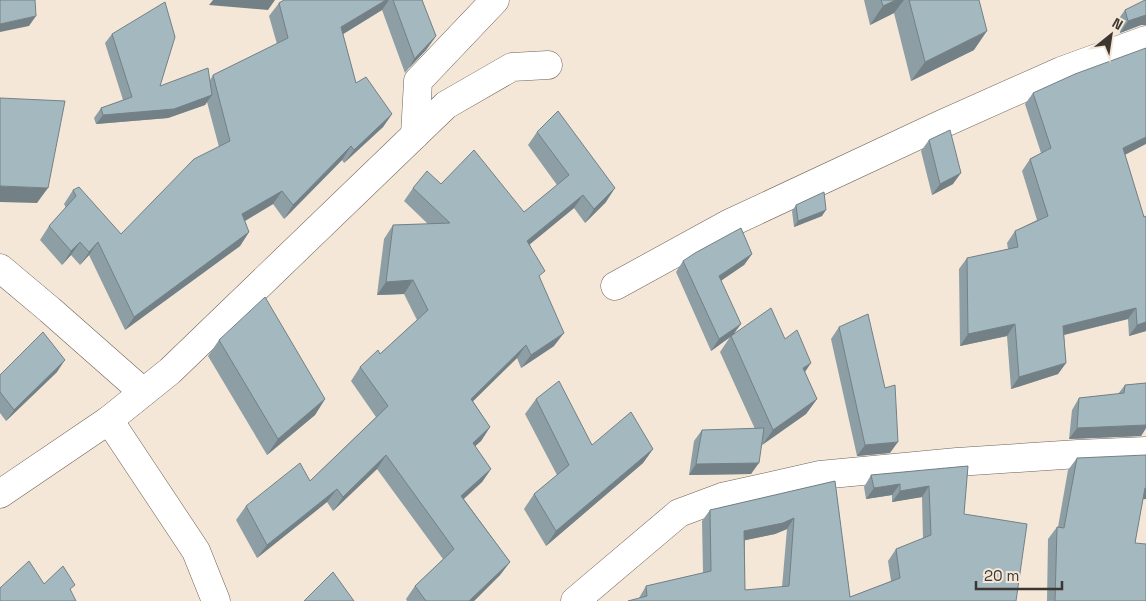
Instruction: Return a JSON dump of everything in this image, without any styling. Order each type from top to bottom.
[{"type":"street","points":[[415,135],[418,81],[496,0]]},
{"type":"street","points":[[615,286],[728,224],[940,125],[1061,70],[1146,40]]},
{"type":"street","points":[[0,494],[109,420],[170,371],[446,105],[512,66],[548,66]]},
{"type":"street","points":[[0,268],[143,392]]},
{"type":"street","points":[[109,420],[196,551],[216,601]]},
{"type":"street","points":[[576,601],[679,513],[722,497],[820,474],[1013,458],[1146,450]]},
{"type":"building","points":[[0,0],[35,0],[36,16],[0,24]]},
{"type":"building","points":[[284,0],[386,0],[341,27],[356,83],[366,77],[392,114],[354,150],[351,146],[293,205],[282,191],[242,214],[249,232],[134,317],[98,242],[89,252],[80,242],[71,251],[49,226],[76,196],[73,190],[79,187],[121,234],[194,159],[230,141],[213,75],[288,38],[279,3]]},
{"type":"building","points":[[393,0],[422,0],[436,36],[415,60]]},
{"type":"building","points":[[881,0],[896,0],[883,6]]},
{"type":"building","points":[[909,0],[979,0],[987,31],[925,62]]},
{"type":"building","points":[[1145,0],[1146,15],[1128,21],[1125,10]]},
{"type":"building","points":[[165,2],[175,37],[160,86],[208,68],[212,95],[174,109],[103,115],[101,108],[132,97],[112,34]]},
{"type":"building","points":[[1146,48],[1146,137],[1123,148],[1144,217],[1146,216],[1146,322],[1137,325],[1136,308],[1063,326],[1066,363],[1019,377],[1015,324],[968,334],[967,258],[1018,247],[1015,231],[1048,216],[1030,159],[1051,148],[1033,93],[1075,74]]},
{"type":"building","points":[[0,98],[65,101],[48,188],[0,186]]},
{"type":"building","points":[[558,111],[615,188],[594,209],[583,195],[527,241],[545,271],[539,276],[564,333],[531,355],[526,345],[471,399],[490,427],[473,443],[491,469],[461,496],[510,562],[469,601],[426,601],[415,586],[454,549],[386,455],[343,497],[337,489],[267,545],[246,506],[300,463],[310,481],[388,406],[360,367],[378,350],[380,354],[428,310],[413,280],[386,282],[393,225],[450,223],[413,188],[427,171],[441,184],[474,150],[524,212],[569,175],[537,132]]},
{"type":"building","points":[[950,130],[961,173],[940,184],[929,140]]},
{"type":"building","points":[[824,192],[826,210],[798,221],[796,205]]},
{"type":"building","points":[[741,228],[752,254],[719,276],[741,324],[719,339],[683,261]]},
{"type":"building","points":[[265,297],[325,399],[278,439],[219,340]]},
{"type":"building","points":[[771,308],[785,339],[797,330],[811,363],[803,368],[817,399],[773,430],[731,336]]},
{"type":"building","points":[[868,314],[885,388],[895,385],[898,442],[865,445],[839,327]]},
{"type":"building","points":[[43,332],[65,360],[14,410],[0,392],[0,375]]},
{"type":"building","points":[[559,381],[592,445],[631,412],[653,449],[556,531],[534,494],[569,465],[536,399]]},
{"type":"building","points":[[1146,383],[1146,425],[1077,428],[1079,398],[1124,393],[1125,385]]},
{"type":"building","points":[[764,428],[759,463],[696,464],[702,430]]},
{"type":"building","points":[[1146,455],[1146,488],[1135,543],[1146,544],[1146,601],[1055,601],[1057,527],[1064,528],[1077,458]]},
{"type":"building","points":[[968,466],[964,514],[1027,524],[1016,601],[628,601],[647,596],[646,586],[711,571],[710,510],[835,481],[850,597],[900,578],[896,549],[931,535],[929,486],[900,491],[900,484],[874,488],[871,475]],"holes":[[[794,518],[789,586],[745,590],[744,531],[783,523]]]},
{"type":"building","points":[[29,561],[44,584],[63,566],[75,585],[70,589],[76,601],[0,601],[0,588]]},
{"type":"building","points":[[333,572],[354,601],[304,601]]}]
